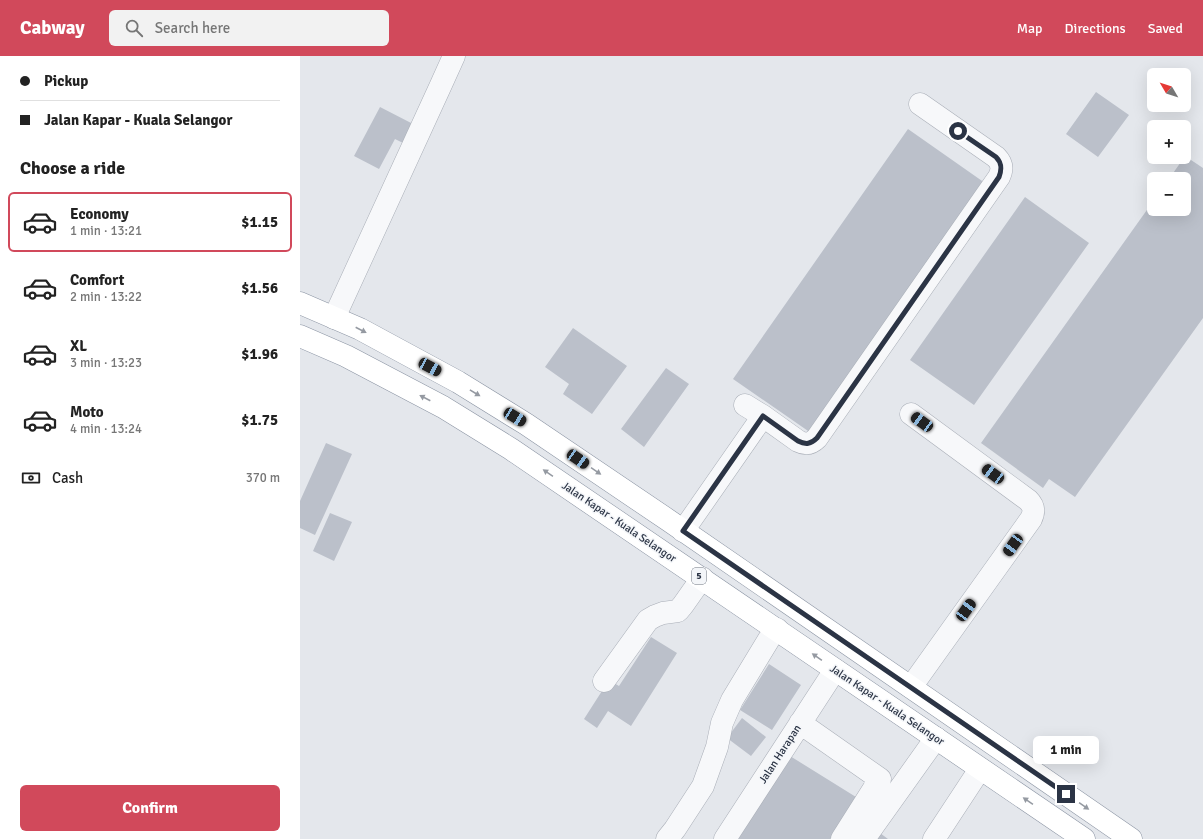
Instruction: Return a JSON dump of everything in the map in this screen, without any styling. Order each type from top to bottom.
[{"type":"highway","points":[[300,303],[360,329],[458,382],[526,424],[1131,839]]},
{"type":"highway","name":"Jalan Kapar - Kuala Selangor","points":[[300,336],[346,356],[443,407],[511,449],[1084,839]]},
{"type":"street","points":[[334,318],[454,56]]},
{"type":"street","points":[[683,531],[754,411],[798,441],[808,444],[814,442],[999,177],[1002,166],[996,157],[920,104]]},
{"type":"street","points":[[911,414],[1028,500],[1032,504],[1034,514],[1032,519],[911,687]]},
{"type":"street","points":[[604,681],[648,620],[663,613],[678,611],[702,578]]},
{"type":"street","points":[[667,839],[702,786],[717,747],[722,723],[732,700],[769,639],[777,630]]},
{"type":"street","name":"Jalan Harapan","points":[[725,839],[835,670]]},
{"type":"street","points":[[800,723],[880,779],[842,839]]},
{"type":"street","points":[[864,839],[936,738]]},
{"type":"street","points":[[934,839],[980,769]]},
{"type":"building","points":[[1096,92],[1129,115],[1098,157],[1066,134]]},
{"type":"building","points":[[380,107],[415,125],[405,144],[395,139],[379,169],[354,156]]},
{"type":"building","points":[[908,129],[985,183],[811,433],[733,379]]},
{"type":"building","points":[[1191,160],[1203,168],[1203,318],[1075,497],[1049,479],[1043,488],[981,443],[1147,210],[1147,216],[1191,216],[1191,172],[1174,172],[1179,164],[1191,164]]},
{"type":"building","points":[[1025,197],[1089,243],[974,405],[910,360]]},
{"type":"building","points":[[573,328],[627,366],[592,414],[563,394],[569,384],[545,367]]},
{"type":"building","points":[[666,368],[689,384],[644,447],[621,429]]},
{"type":"building","points":[[326,443],[352,454],[315,535],[300,528],[300,501]]},
{"type":"building","points":[[330,513],[352,522],[334,561],[313,551]]},
{"type":"building","points":[[651,637],[677,653],[631,726],[608,711],[597,728],[584,719],[609,680],[619,686]]},
{"type":"building","points":[[769,664],[801,685],[772,730],[740,710]]},
{"type":"building","points":[[742,718],[766,737],[751,756],[727,738]]},
{"type":"building","points":[[790,756],[856,797],[830,839],[737,839]]},
{"type":"building","points":[[876,830],[888,839],[869,839]]},
{"type":"route","points":[[958,131],[1000,161],[1002,166],[999,177],[814,442],[808,444],[798,441],[763,416],[683,531],[1066,794]]}]
